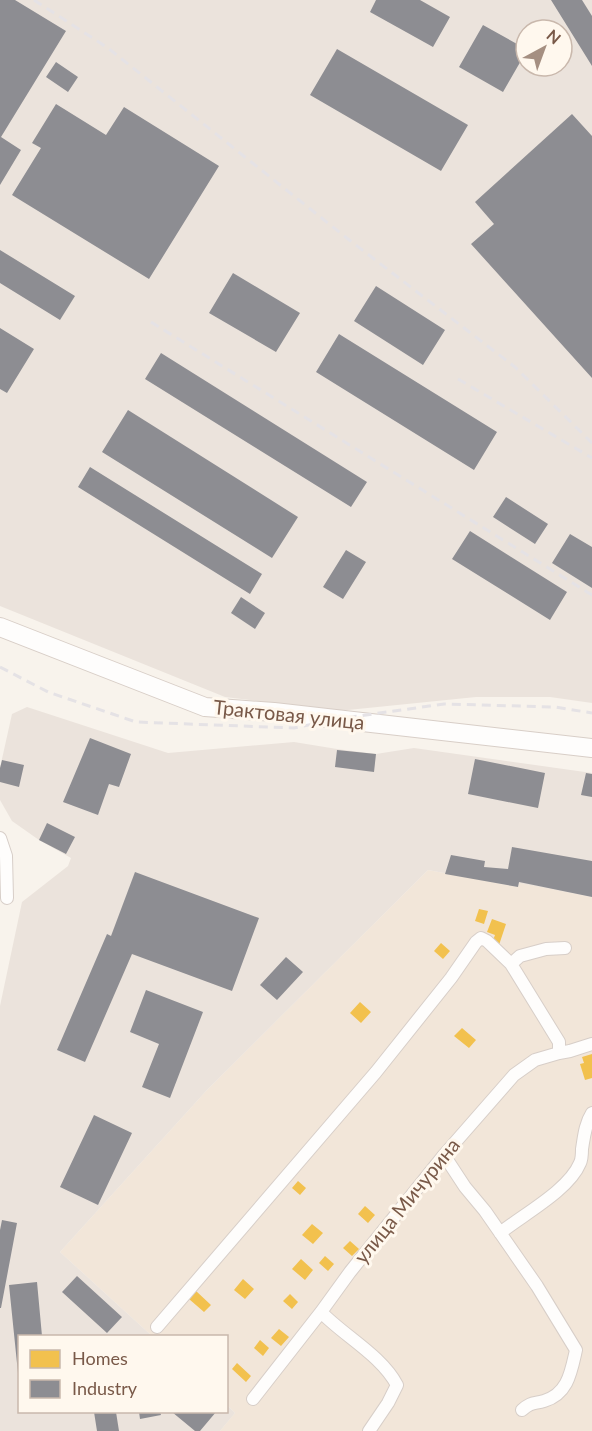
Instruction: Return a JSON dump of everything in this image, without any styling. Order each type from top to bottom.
[{"type":"main road","name":"Трактовая улица","points":[[0,627],[205,707],[274,712],[592,748]]},
{"type":"street","points":[[0,838],[6,856],[8,898]]},
{"type":"street","points":[[157,1327],[376,1072],[451,978],[476,942],[482,938],[487,941],[511,964],[559,1042],[560,1053]]},
{"type":"street","points":[[511,964],[520,956],[546,949],[565,948]]},
{"type":"street","name":"улица Мичурина","points":[[253,1399],[350,1272],[444,1155],[514,1075],[535,1060],[592,1044]]},
{"type":"street","points":[[500,1233],[549,1198],[572,1177],[581,1162],[588,1120],[592,1113]]},
{"type":"street","points":[[444,1155],[537,1286],[576,1350],[565,1386],[555,1397],[529,1404],[522,1410]]},
{"type":"street","points":[[321,1312],[381,1364],[397,1385],[369,1431]]},
{"type":"shaded area","points":[[0,0],[592,0],[592,703],[550,697],[476,697],[338,711],[225,697],[0,606]]},
{"type":"shaded area","points":[[27,707],[168,753],[294,742],[376,754],[414,748],[592,773],[592,897],[519,883],[518,887],[428,870],[207,1090],[60,1252],[151,1335],[18,1335],[18,1413],[228,1413],[228,1406],[235,1413],[220,1431],[0,1431],[0,1006],[22,902],[68,866],[71,858],[12,821],[0,800],[0,768],[12,714]]},
{"type":"shaded area","points":[[428,870],[518,887],[519,882],[592,897],[592,1431],[220,1431],[235,1413],[228,1406],[228,1335],[151,1335],[60,1252],[207,1090]]},
{"type":"building: Homes","points":[[479,909],[488,911],[484,924],[475,921]]},
{"type":"building: Homes","points":[[492,919],[506,924],[499,945],[492,943],[495,935],[487,932]]},
{"type":"building: Homes","points":[[441,943],[450,951],[443,959],[434,951]]},
{"type":"building: Homes","points":[[360,1002],[371,1012],[361,1023],[350,1013]]},
{"type":"building: Homes","points":[[462,1028],[476,1040],[469,1048],[454,1036]]},
{"type":"building: Homes","points":[[592,1054],[592,1078],[585,1080],[580,1064],[584,1063],[582,1057]]},
{"type":"building: Homes","points":[[298,1181],[306,1188],[300,1195],[292,1188]]},
{"type":"building: Homes","points":[[365,1206],[375,1215],[368,1223],[358,1214]]},
{"type":"building: Homes","points":[[312,1224],[323,1233],[313,1244],[302,1235]]},
{"type":"building: Homes","points":[[350,1241],[359,1249],[352,1256],[343,1248]]},
{"type":"building: Homes","points":[[325,1256],[334,1264],[328,1271],[319,1263]]},
{"type":"building: Homes","points":[[301,1259],[313,1270],[305,1280],[292,1269]]},
{"type":"building: Homes","points":[[243,1279],[254,1289],[245,1299],[234,1290]]},
{"type":"building: Homes","points":[[196,1291],[211,1305],[204,1312],[189,1299]]},
{"type":"building: Homes","points":[[290,1294],[298,1302],[292,1309],[283,1301]]},
{"type":"building: Homes","points":[[279,1329],[289,1337],[281,1346],[271,1338]]},
{"type":"building: Homes","points":[[260,1340],[269,1348],[263,1356],[254,1348]]},
{"type":"building: Homes","points":[[237,1363],[251,1376],[246,1382],[232,1369]]},
{"type":"building: Industry","points":[[0,0],[15,0],[66,31],[1,137],[21,150],[0,185]]},
{"type":"building: Industry","points":[[376,0],[420,0],[450,17],[433,47],[370,12]]},
{"type":"building: Industry","points":[[551,0],[582,0],[592,16],[592,66],[574,37],[574,18],[562,18]]},
{"type":"building: Industry","points":[[483,25],[514,42],[514,73],[503,92],[459,67]]},
{"type":"building: Industry","points":[[337,49],[468,125],[441,171],[310,95]]},
{"type":"building: Industry","points":[[56,62],[78,77],[68,92],[46,77]]},
{"type":"building: Industry","points":[[56,104],[106,135],[124,107],[219,166],[149,279],[12,195],[41,148],[32,143]]},
{"type":"building: Industry","points":[[572,114],[592,136],[592,378],[471,244],[494,224],[475,202]]},
{"type":"building: Industry","points":[[0,250],[75,296],[60,320],[0,283]]},
{"type":"building: Industry","points":[[233,273],[300,313],[276,352],[209,313]]},
{"type":"building: Industry","points":[[376,286],[445,330],[423,365],[354,321]]},
{"type":"building: Industry","points":[[0,328],[34,349],[7,393],[0,389]]},
{"type":"building: Industry","points":[[339,334],[497,432],[474,470],[316,372]]},
{"type":"building: Industry","points":[[161,353],[367,482],[351,507],[145,379]]},
{"type":"building: Industry","points":[[128,410],[298,517],[272,558],[102,452]]},
{"type":"building: Industry","points":[[90,467],[262,574],[250,594],[78,487]]},
{"type":"building: Industry","points":[[506,497],[548,524],[535,544],[493,517]]},
{"type":"building: Industry","points":[[470,531],[567,592],[550,620],[452,559]]},
{"type":"building: Industry","points":[[570,534],[592,547],[592,588],[552,563]]},
{"type":"building: Industry","points":[[346,550],[366,562],[343,599],[323,587]]},
{"type":"building: Industry","points":[[241,597],[265,613],[255,629],[231,613]]},
{"type":"building: Industry","points":[[90,738],[131,754],[119,787],[109,784],[98,815],[63,802]]},
{"type":"building: Industry","points":[[337,750],[376,754],[374,772],[335,767]]},
{"type":"building: Industry","points":[[475,759],[545,773],[538,808],[468,794]]},
{"type":"building: Industry","points":[[2,760],[24,765],[19,787],[0,782]]},
{"type":"building: Industry","points":[[586,773],[592,774],[592,797],[581,795]]},
{"type":"building: Industry","points":[[47,823],[75,837],[66,854],[39,840]]},
{"type":"building: Industry","points":[[512,847],[592,861],[592,897],[519,882],[518,887],[445,874],[451,855],[485,861],[484,867],[508,869]]},
{"type":"building: Industry","points":[[135,872],[259,918],[232,991],[132,954],[85,1062],[57,1050],[107,934],[111,936]]},
{"type":"building: Industry","points":[[286,957],[303,972],[277,1000],[260,985]]},
{"type":"building: Industry","points":[[146,990],[203,1012],[170,1098],[142,1087],[159,1044],[130,1032]]},
{"type":"building: Industry","points":[[94,1115],[132,1133],[98,1205],[60,1187]]},
{"type":"building: Industry","points":[[2,1220],[17,1223],[0,1308],[0,1230]]},
{"type":"building: Industry","points":[[77,1276],[122,1317],[107,1333],[62,1292]]},
{"type":"building: Industry","points":[[37,1282],[42,1335],[18,1335],[18,1373],[9,1285]]},
{"type":"building: Industry","points":[[94,1413],[116,1413],[119,1431],[97,1431]]},
{"type":"building: Industry","points":[[139,1413],[160,1413],[161,1415],[140,1419]]},
{"type":"building: Industry","points":[[173,1413],[215,1413],[200,1431],[195,1431]]},
{"type":"railway","points":[[34,0],[108,48],[348,239],[515,367],[592,443]]},
{"type":"railway","points":[[151,322],[592,595]]},
{"type":"railway","points":[[458,379],[592,458]]},
{"type":"railway","points":[[0,667],[48,692],[136,722],[294,728],[337,719],[444,704],[555,707],[592,713]]}]
